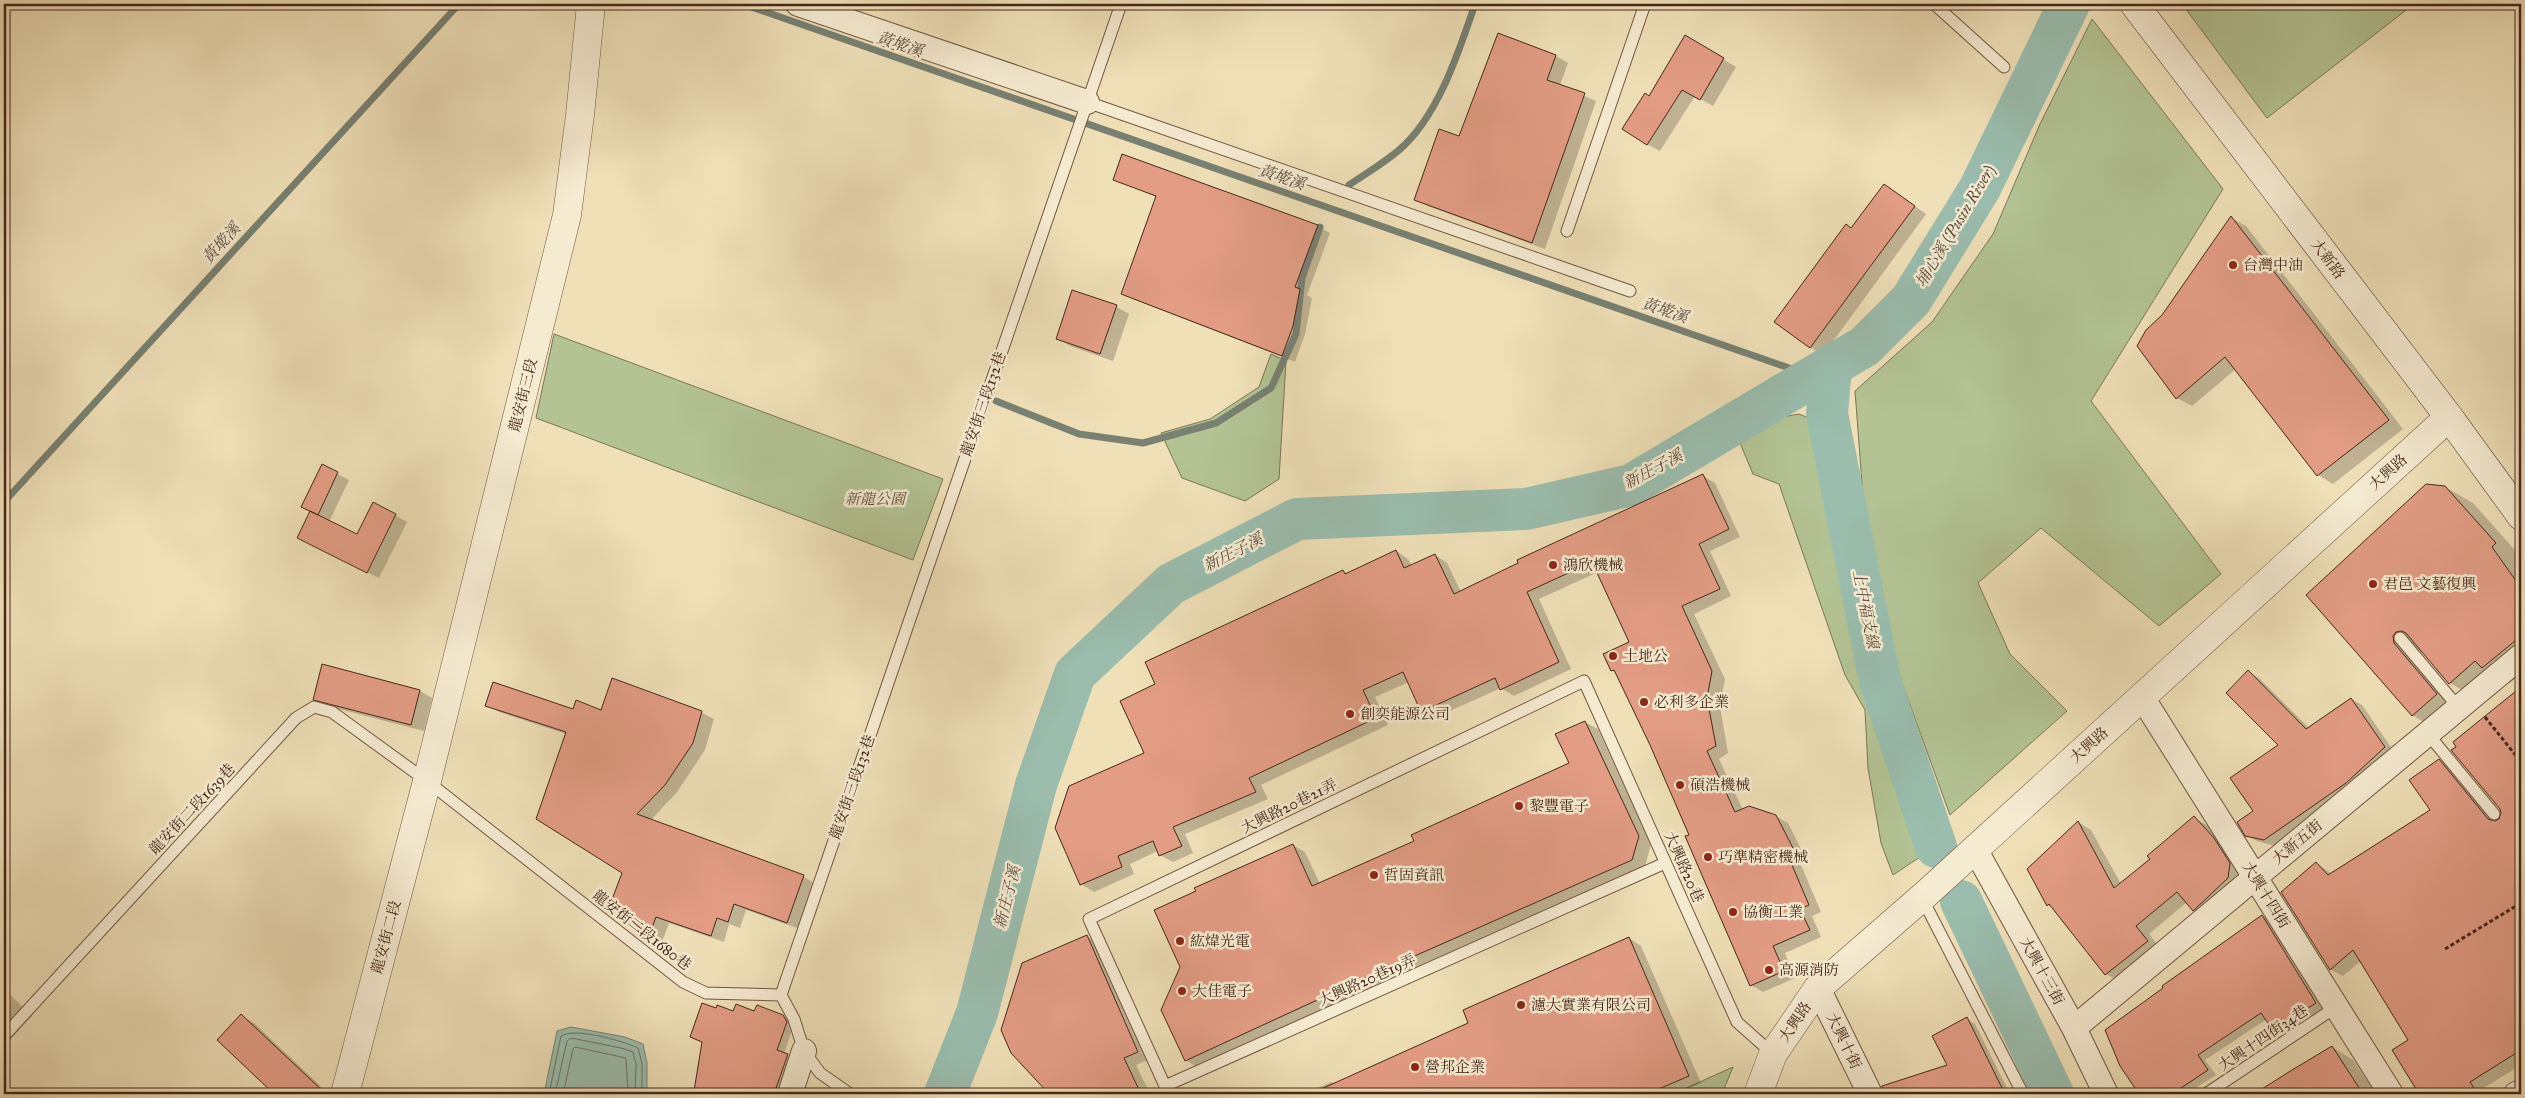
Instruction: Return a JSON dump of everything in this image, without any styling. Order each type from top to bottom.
[{"type":"street","name":"龍安街三段","points":[[427,781],[568,215],[591,4]]},
{"type":"street","points":[[798,4],[1087,102]]},
{"type":"street","name":"大新路","points":[[2134,4],[2449,417],[2521,516]]},
{"type":"street","name":"大興路","points":[[1758,1094],[1773,1054],[1818,988],[1922,898],[2449,417]]},
{"type":"street","name":"大新五街","points":[[2074,1028],[2521,656]]},
{"type":"street","name":"大興十四街","points":[[2142,697],[2391,1094]]},
{"type":"street","name":"龍安街二段","points":[[345,1094],[427,781]]},
{"type":"street","name":"大興十三街","points":[[1975,849],[2074,1028],[2106,1094]]},
{"type":"street","name":"大興十街","points":[[1818,988],[1870,1094]]},
{"type":"street","points":[[790,1094],[804,1051]]},
{"type":"street","points":[[2516,1094],[2521,1092]]},
{"type":"lane","name":"龍安街三段132巷","points":[[781,994],[1121,4]]},
{"type":"lane","points":[[1567,231],[1645,4]]},
{"type":"lane","points":[[1934,4],[2004,67]]},
{"type":"lane","points":[[1087,102],[1630,291]]},
{"type":"lane","points":[[2400,638],[2459,708]]},
{"type":"lane","name":"大興路20巷","points":[[1584,681],[1737,1022],[1773,1054]]},
{"type":"lane","name":"大興路20巷21弄","points":[[1128,1002],[1089,919],[1584,681]]},
{"type":"lane","name":"龍安街二段1639巷","points":[[4,1036],[296,718],[314,707],[332,712],[427,781]]},
{"type":"lane","points":[[2428,734],[2494,814]]},
{"type":"lane","name":"龍安街二段1680巷","points":[[427,781],[683,982],[706,993],[781,994]]},
{"type":"lane","name":"大興路20巷19弄","points":[[1128,1002],[1165,1086],[1665,863]]},
{"type":"lane","points":[[1922,898],[2023,1094]]},
{"type":"lane","points":[[781,994],[794,1019],[804,1051],[820,1073],[850,1094]]},
{"type":"lane","name":"大興十四街34巷","points":[[2206,1094],[2336,1007]]},
{"type":"path","points":[[2484,716],[2521,762]]},
{"type":"path","points":[[2446,949],[2521,903]]},
{"type":"green space","points":[[2182,4],[2414,4],[2267,118]]},
{"type":"green space","points":[[2092,19],[2223,189],[2091,401],[2221,574],[2159,626],[2041,528],[1978,583],[2010,654],[2067,711],[1950,815],[1889,647],[1864,510],[1855,391],[1932,322],[1993,234],[2040,124]]},
{"type":"green space","name":"新龍公園","points":[[554,334],[943,479],[913,560],[536,418]]},
{"type":"green space","points":[[1271,354],[1286,361],[1279,479],[1245,501],[1182,478],[1161,433],[1210,419],[1259,387]]},
{"type":"green space","points":[[1799,414],[1820,423],[1851,595],[1916,831],[1920,857],[1893,875],[1881,843],[1868,768],[1865,710],[1845,675],[1779,484],[1753,474],[1740,443],[1767,420]]},
{"type":"green space","points":[[1733,1067],[1722,1094],[1673,1094]]},
{"type":"water","points":[[571,1027],[625,1037],[643,1044],[647,1063],[647,1094],[544,1094],[557,1031]]},
{"type":"building","points":[[1498,33],[1556,55],[1547,80],[1585,93],[1532,243],[1414,200],[1439,129],[1459,136]]},
{"type":"building","points":[[1685,35],[1724,58],[1700,100],[1682,90],[1647,145],[1622,129],[1645,93],[1649,96]]},
{"type":"building","points":[[1122,154],[1318,225],[1295,287],[1300,289],[1293,326],[1282,356],[1121,294],[1156,196],[1113,180]]},
{"type":"building","points":[[1884,184],[1915,206],[1810,348],[1774,322],[1846,224],[1851,228]]},
{"type":"building","name":"台灣中油","points":[[2231,216],[2389,420],[2317,476],[2225,357],[2176,399],[2137,346],[2146,330],[2162,315]]},
{"type":"building","points":[[1072,290],[1117,305],[1100,354],[1056,339]]},
{"type":"building","points":[[322,464],[338,472],[318,515],[301,507]]},
{"type":"building","points":[[1703,474],[1729,529],[1699,544],[1720,589],[1682,606],[1712,671],[1707,698],[1716,746],[1707,751],[1735,812],[1749,806],[1776,815],[1793,848],[1786,851],[1809,905],[1800,909],[1810,930],[1773,946],[1784,971],[1750,986],[1685,836],[1689,835],[1650,745],[1614,670],[1611,671],[1603,654],[1629,642],[1592,562],[1527,592],[1559,662],[1500,690],[1495,678],[1421,712],[1403,672],[1363,690],[1376,718],[1249,778],[1256,792],[1173,827],[1182,846],[1159,856],[1153,841],[1118,856],[1122,867],[1080,885],[1055,828],[1069,786],[1144,753],[1120,701],[1155,684],[1145,662],[1343,570],[1345,574],[1396,550],[1404,568],[1435,554],[1454,594],[1518,563],[1517,560]]},
{"type":"building","points":[[2426,484],[2445,486],[2496,543],[2492,547],[2521,588],[2521,636],[2482,668],[2475,661],[2449,684],[2406,633],[2402,631],[2396,632],[2393,636],[2394,643],[2437,694],[2412,716],[2306,595]]},
{"type":"building","points":[[373,502],[396,514],[367,573],[297,538],[310,511],[357,534]]},
{"type":"building","points":[[322,664],[420,690],[411,725],[313,700]]},
{"type":"building","points":[[2248,670],[2306,729],[2351,698],[2385,747],[2346,783],[2264,840],[2245,836],[2237,822],[2253,811],[2230,778],[2278,745],[2226,693]]},
{"type":"building","points":[[612,678],[702,711],[693,743],[665,785],[637,814],[804,875],[787,923],[734,904],[728,922],[717,918],[711,936],[656,917],[649,936],[611,902],[622,873],[536,819],[566,732],[485,706],[493,682],[573,709],[576,700],[601,710]]},
{"type":"building","points":[[2521,687],[2521,1050],[2470,1082],[2478,1094],[2419,1094],[2392,1050],[2408,1040],[2353,950],[2330,970],[2281,892],[2316,862],[2328,875],[2430,810],[2409,780],[2439,759],[2488,819],[2495,821],[2499,819],[2500,809],[2451,750],[2456,747],[2453,742]]},
{"type":"building","points":[[1585,721],[1639,836],[1632,860],[1367,977],[1185,1061],[1161,1010],[1180,967],[1154,910],[1196,891],[1194,888],[1293,844],[1312,886],[1414,841],[1411,835],[1569,763],[1555,734]]},
{"type":"building","points":[[2194,816],[2214,838],[2230,863],[2228,878],[2193,911],[2177,892],[2136,926],[2148,941],[2105,975],[2049,904],[2047,906],[2027,869],[2078,821],[2114,888],[2150,859],[2147,856]]},
{"type":"building","points":[[2262,915],[2316,1003],[2273,1031],[2261,1013],[2198,1055],[2208,1070],[2172,1094],[2139,1094],[2120,1066],[2105,1030],[2163,988],[2162,986]]},
{"type":"building","points":[[1087,935],[1138,1052],[1124,1058],[1141,1094],[1049,1094],[1011,1053],[1001,1030],[1022,963]]},
{"type":"building","points":[[1629,937],[1689,1076],[1647,1094],[1310,1094],[1468,1023],[1463,1010]]},
{"type":"building","points":[[702,1003],[716,1008],[717,1005],[733,1011],[736,1004],[754,1011],[757,1005],[783,1015],[787,1022],[777,1050],[788,1054],[774,1094],[715,1094],[694,1091],[702,1042],[690,1037]]},
{"type":"building","points":[[241,1014],[326,1094],[274,1094],[217,1040]]},
{"type":"building","points":[[1967,1017],[2005,1094],[1884,1094],[1882,1086],[1947,1065],[1932,1036]]},
{"type":"building","points":[[2332,1046],[2363,1094],[2254,1094],[2292,1070]]},
{"type":"waterway","name":"黃墘溪","points":[[4,502],[459,4]]},
{"type":"waterway","name":"黃墘溪","points":[[743,4],[1812,376]]},
{"type":"waterway","points":[[1349,185],[1399,150],[1425,120],[1446,82],[1475,4]]},
{"type":"waterway","name":"新庄子溪","points":[[945,1094],[977,1013],[1036,785],[1075,674],[1171,584],[1297,519],[1526,509],[1631,485],[1865,346],[1911,300],[1980,188],[2069,4]]},
{"type":"waterway","points":[[996,401],[1079,434],[1143,443],[1216,423],[1271,388],[1296,334],[1302,278],[1320,227]]},
{"type":"waterway","name":"上中福支線","points":[[1831,365],[1827,414],[1880,681],[1936,847]]},
{"type":"waterway","points":[[1961,901],[2053,1094]]},
{"type":"place","name":"台灣中油","points":[[2233,265]]},
{"type":"place","name":"鴻欣機械","points":[[1553,565]]},
{"type":"place","name":"君邑 文藝復興","points":[[2373,584]]},
{"type":"place","name":"土地公","points":[[1613,656]]},
{"type":"place","name":"必利多企業","points":[[1644,702]]},
{"type":"place","name":"創奕能源公司","points":[[1350,714]]},
{"type":"place","name":"碩浩機械","points":[[1680,785]]},
{"type":"place","name":"黎豐電子","points":[[1519,806]]},
{"type":"place","name":"巧準精密機械","points":[[1708,857]]},
{"type":"place","name":"哲固資訊","points":[[1374,875]]},
{"type":"place","name":"協衡工業","points":[[1733,912]]},
{"type":"place","name":"紘煒光電","points":[[1180,941]]},
{"type":"place","name":"高源消防","points":[[1769,970]]},
{"type":"place","name":"大佳電子","points":[[1182,991]]},
{"type":"place","name":"濾大實業有限公司","points":[[1521,1005]]},
{"type":"place","name":"營邦企業","points":[[1415,1067]]},
{"type":"water label","name":"埔心溪 (Pusin River)","points":[[1955,226]]}]
